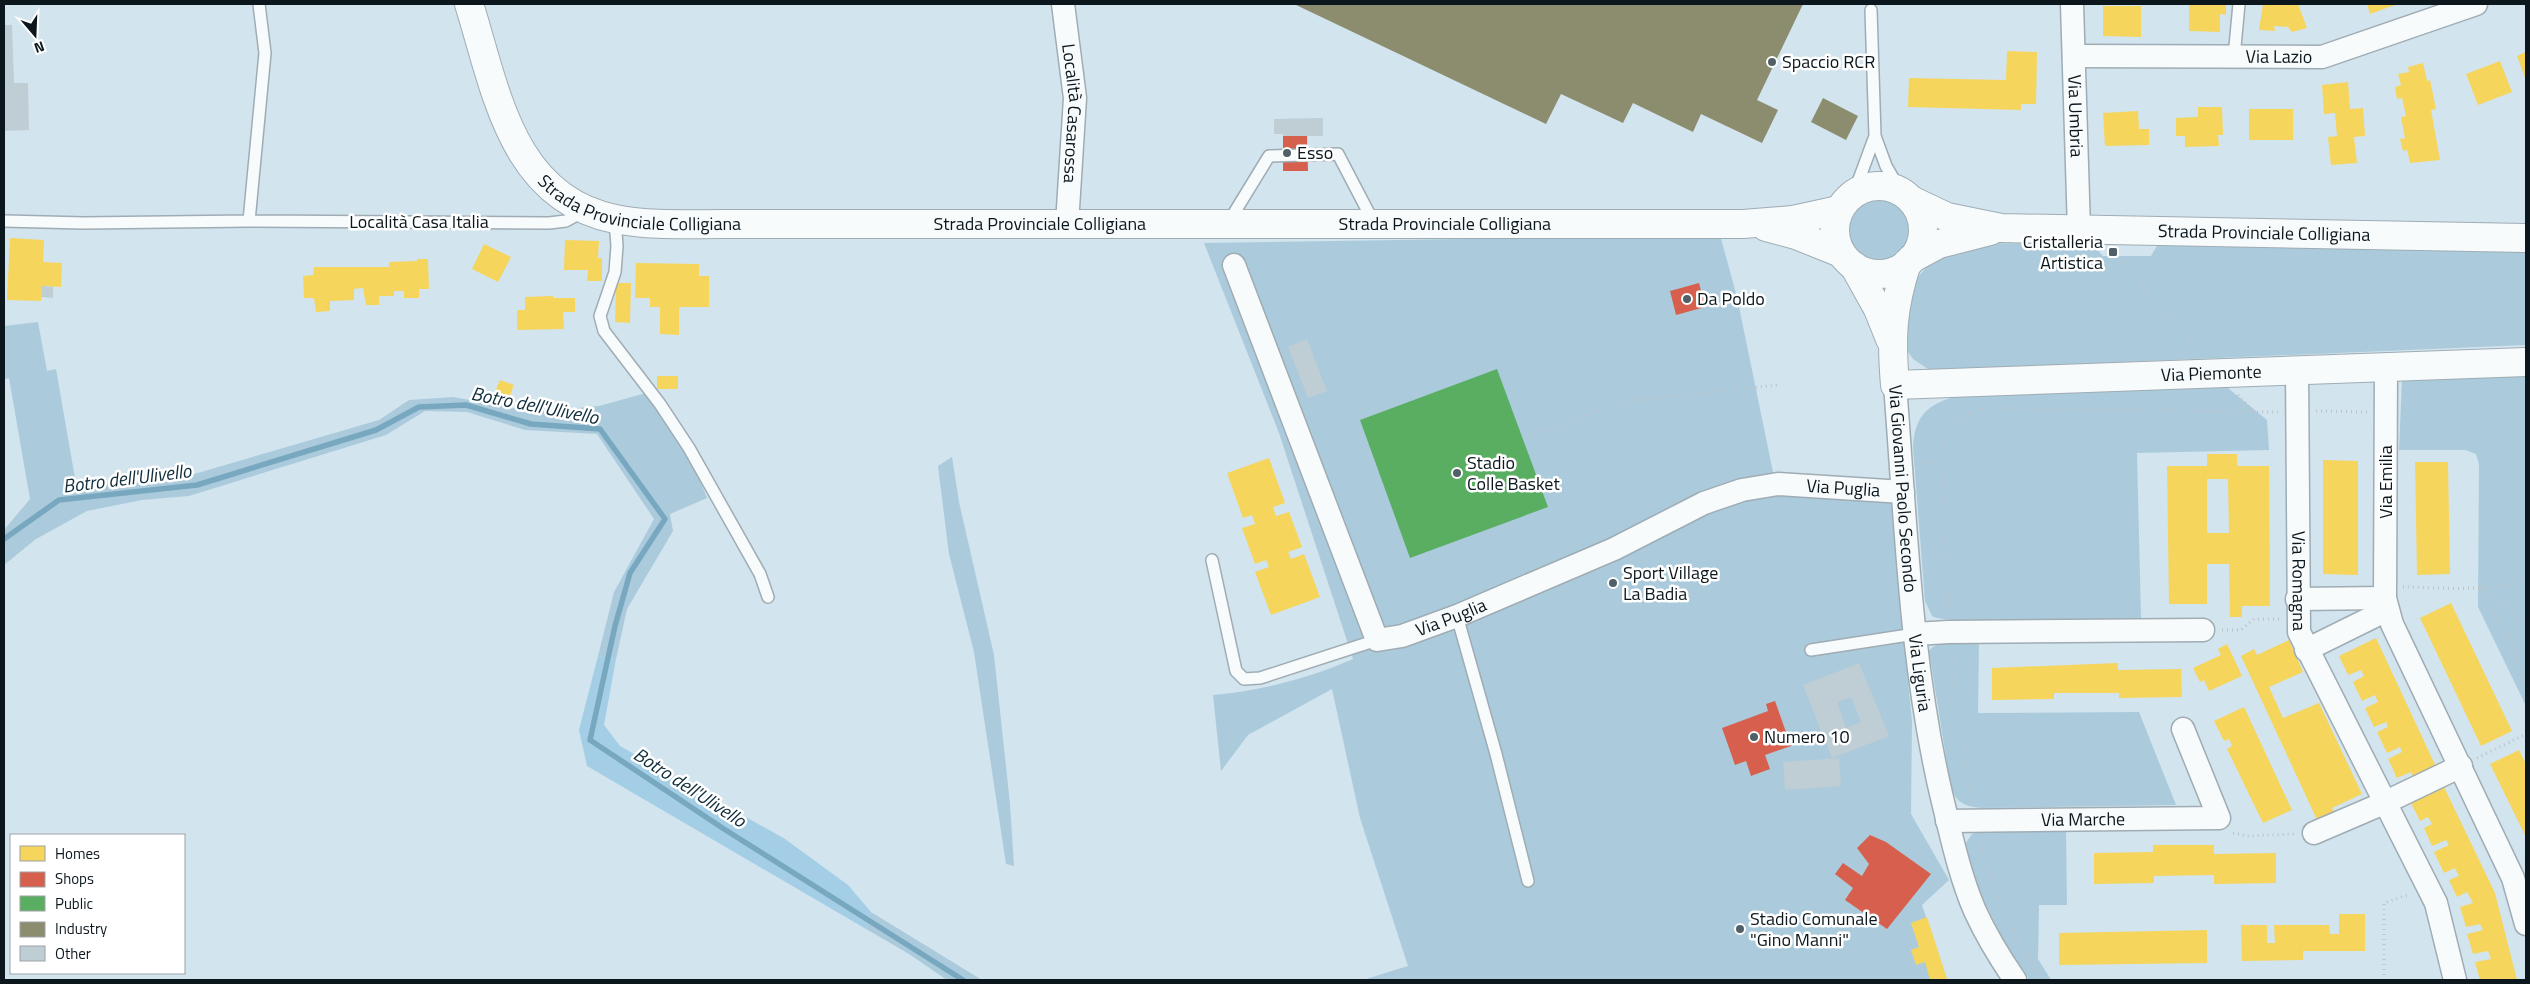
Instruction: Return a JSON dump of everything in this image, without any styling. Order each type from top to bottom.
[{"type":"main road","name":"Strada Provinciale Colligiana","points":[[469,4],[507,122],[518,148],[548,186],[567,200],[586,210],[616,219],[679,224],[1743,224],[1793,220],[1847,202]]},
{"type":"main road","points":[[1877,186],[1906,196],[1947,217],[2001,228],[1963,236],[1926,250],[1895,270],[1881,274],[1867,272],[1848,260],[1835,239],[1835,224],[1847,202],[1877,186]]},
{"type":"main road","points":[[1906,196],[1920,217],[1922,236],[1919,248],[1909,261]]},
{"type":"main road","name":"Strada Provinciale Colligiana","points":[[1743,224],[1786,232],[1848,260]]},
{"type":"main road","name":"Strada Provinciale Colligiana","points":[[2001,228],[2526,238]]},
{"type":"main road","name":"Via Giovanni Paolo Secondo","points":[[1848,260],[1878,309],[1892,343]]},
{"type":"main road","name":"Via Giovanni Paolo Secondo","points":[[1895,385],[1892,343],[1895,303],[1909,261]]},
{"type":"main road","name":"Via Piemonte","points":[[1895,385],[2526,362]]},
{"type":"street","name":"Località Casarossa","points":[[1063,4],[1075,104],[1067,224]]},
{"type":"street","name":"Via Umbria","points":[[2072,4],[2079,230]]},
{"type":"street","name":"Via Lazio","points":[[2074,56],[2322,57],[2476,4]]},
{"type":"street","points":[[1234,265],[1376,640]]},
{"type":"street","name":"Via Emilia","points":[[2386,366],[2386,598],[2392,624],[2515,883],[2526,924]]},
{"type":"street","name":"Via Romagna","points":[[2297,370],[2298,632],[2428,889],[2441,919],[2455,980]]},
{"type":"street","name":"Via Giovanni Paolo Secondo","points":[[1895,385],[1915,634]]},
{"type":"street","name":"Via Puglia","points":[[1376,640],[1402,636],[1457,616],[1614,549],[1704,504],[1742,490],[1778,484],[1903,492]]},
{"type":"street","points":[[2297,609],[2386,598]]},
{"type":"street","points":[[2306,650],[2386,598]]},
{"type":"street","name":"Via Liguria","points":[[2015,980],[1990,940],[1974,907],[1959,867],[1928,737],[1915,634],[1948,632],[2202,630]]},
{"type":"street","points":[[2183,729],[2219,818]]},
{"type":"street","points":[[2314,833],[2384,803],[2460,766]]},
{"type":"street","name":"Via Marche","points":[[1947,822],[2219,818]]},
{"type":"lane","points":[[249,221],[265,53],[259,4]]},
{"type":"lane","points":[[2234,57],[2239,4]]},
{"type":"lane","points":[[1871,10],[1874,136],[1886,166],[1906,196]]},
{"type":"lane","points":[[1847,202],[1874,136]]},
{"type":"lane","points":[[1228,223],[1269,156],[1338,154],[1374,223]]},
{"type":"lane","name":"Località Casa Italia","points":[[4,221],[84,223],[249,221],[549,223],[566,220],[586,210]]},
{"type":"lane","points":[[616,219],[617,246],[615,272],[600,316],[604,332],[641,379],[689,448],[760,574],[768,597]]},
{"type":"lane","points":[[1212,560],[1236,671],[1244,679],[1260,678],[1376,640]]},
{"type":"lane","points":[[1457,616],[1496,754],[1528,881]]},
{"type":"lane","points":[[1810,650],[1915,634]]},
{"type":"path","points":[[2108,247],[2201,354]]},
{"type":"path","points":[[1523,438],[1626,401],[1778,386]]},
{"type":"path","points":[[2235,391],[2255,413]]},
{"type":"path","points":[[1971,807],[1948,632],[1942,450],[1951,427],[1964,415],[1972,411],[1989,408],[2283,412]]},
{"type":"path","points":[[2310,411],[2386,412]]},
{"type":"path","points":[[2386,598],[2511,583],[2526,577]]},
{"type":"path","points":[[2481,587],[2526,624]]},
{"type":"path","points":[[2481,587],[2484,598],[2510,640],[2526,685]]},
{"type":"path","points":[[2202,630],[2241,630],[2254,619],[2297,609]]},
{"type":"path","points":[[2460,766],[2526,734]]},
{"type":"path","points":[[2219,818],[2228,830],[2241,836],[2314,833]]},
{"type":"path","points":[[1976,832],[1997,892],[2020,944],[2042,980]]},
{"type":"path","points":[[2384,980],[2384,903],[2428,889]]},
{"type":"shaded area","points":[[1871,198],[1883,198],[1900,207],[1907,218],[1909,230],[1907,242],[1900,253],[1883,262],[1871,262],[1859,257],[1850,248],[1845,236],[1845,224],[1850,212],[1859,203]]},
{"type":"shaded area","name":"Sport Village La Badia","points":[[1720,235],[1737,297],[1773,472],[1889,480],[1912,722],[1911,814],[1949,880],[1922,905],[1947,979],[1363,980],[1408,966],[1360,818],[1332,689],[1248,735],[1221,771],[1213,695],[1284,683],[1353,659],[1279,433],[1204,243]]},
{"type":"shaded area","points":[[2161,239],[2526,249],[2526,345],[1961,369],[1928,369],[1913,359],[1908,352],[1905,342],[1905,306],[1917,278],[1930,263],[1972,243],[2092,244],[2103,256],[2151,256]]},
{"type":"shaded area","points":[[38,322],[47,371],[56,369],[76,484],[167,482],[379,420],[409,400],[453,397],[525,410],[546,411],[599,406],[646,393],[697,473],[707,498],[670,514],[673,531],[627,609],[616,659],[598,656],[614,592],[654,519],[597,434],[525,430],[467,412],[425,411],[386,435],[189,496],[142,500],[87,511],[36,539],[4,565],[4,530],[30,499],[9,378],[4,379],[4,326]]},
{"type":"shaded area","points":[[2526,376],[2526,706],[2478,607],[2479,464],[2476,454],[2465,450],[2399,450],[2402,380]]},
{"type":"shaded area","points":[[2223,384],[2267,420],[2269,450],[2137,453],[2141,618],[1966,621],[1932,616],[1925,601],[1913,447],[1917,426],[1926,411],[1941,402],[1961,395]]},
{"type":"shaded area","points":[[952,457],[959,502],[994,655],[1010,804],[1014,866],[1006,864],[974,652],[949,554],[938,466]]},
{"type":"shaded area","points":[[1945,642],[1979,642],[1978,713],[2139,712],[2176,805],[1981,808],[1969,806],[1960,801],[1954,794],[1950,782],[1929,651],[1933,647]]},
{"type":"shaded area","points":[[598,656],[616,659],[604,725],[620,746],[785,839],[848,885],[871,912],[866,929],[587,766],[579,730]]},
{"type":"shaded area","points":[[2066,829],[2067,905],[2039,905],[2038,959],[2051,980],[2029,980],[2002,937],[1981,895],[1965,844],[1972,834],[1981,830]]},
{"type":"shaded area","points":[[871,912],[982,980],[947,980],[909,954],[866,929]]},
{"type":"building: Homes","points":[[2189,4],[2226,4],[2226,15],[2220,14],[2220,32],[2189,31]]},
{"type":"building: Homes","points":[[2263,4],[2298,4],[2307,28],[2292,32],[2288,27],[2274,26],[2275,31],[2259,30]]},
{"type":"building: Homes","points":[[2367,4],[2398,4],[2370,14]]},
{"type":"building: Homes","points":[[2103,6],[2141,6],[2141,37],[2103,36]]},
{"type":"building: Homes","points":[[2007,51],[2037,52],[2036,104],[2021,104],[2021,110],[1908,107],[1909,78],[2006,80]]},
{"type":"building: Homes","points":[[2526,52],[2526,80],[2517,56]]},
{"type":"building: Homes","points":[[2500,61],[2512,92],[2478,105],[2466,74]]},
{"type":"building: Homes","points":[[2423,63],[2427,81],[2430,80],[2436,109],[2431,110],[2440,160],[2410,163],[2407,150],[2403,151],[2400,139],[2405,138],[2401,117],[2406,116],[2402,98],[2397,99],[2395,87],[2401,85],[2398,74],[2409,72],[2408,67]]},
{"type":"building: Homes","points":[[2348,82],[2350,109],[2363,108],[2365,136],[2354,137],[2357,163],[2331,165],[2328,137],[2337,136],[2335,113],[2324,114],[2322,85]]},
{"type":"building: Homes","points":[[2198,107],[2222,107],[2223,135],[2218,135],[2219,146],[2185,147],[2185,136],[2176,136],[2176,118],[2198,117]]},
{"type":"building: Homes","points":[[2249,109],[2293,109],[2293,140],[2249,140]]},
{"type":"building: Homes","points":[[2138,111],[2139,129],[2149,129],[2149,145],[2105,146],[2103,113]]},
{"type":"building: Homes","points":[[10,238],[44,240],[43,262],[62,263],[61,287],[42,286],[41,301],[7,300]]},
{"type":"building: Homes","points":[[565,240],[599,241],[598,258],[602,258],[602,281],[587,281],[588,270],[564,270]]},
{"type":"building: Homes","points":[[484,244],[511,257],[498,282],[472,269]]},
{"type":"building: Homes","points":[[417,259],[428,259],[429,289],[419,289],[419,298],[404,298],[404,291],[394,291],[394,296],[379,296],[379,305],[366,305],[363,288],[354,289],[354,300],[330,301],[330,311],[316,312],[314,298],[304,298],[303,276],[313,275],[314,267],[389,267],[389,262],[417,261]]},
{"type":"building: Homes","points":[[636,263],[699,264],[699,276],[709,276],[709,307],[679,307],[679,335],[660,334],[660,307],[650,307],[650,298],[635,298]]},
{"type":"building: Homes","points":[[616,283],[631,283],[630,323],[615,322]]},
{"type":"building: Homes","points":[[553,296],[553,298],[575,298],[575,312],[563,312],[564,329],[517,330],[517,310],[525,310],[525,297]]},
{"type":"building: Homes","points":[[657,376],[678,376],[678,389],[657,389]]},
{"type":"building: Homes","points":[[500,380],[514,385],[507,403],[493,397]]},
{"type":"building: Homes","points":[[2207,454],[2237,454],[2237,466],[2269,466],[2270,606],[2242,606],[2242,617],[2230,617],[2229,564],[2207,564],[2207,604],[2169,604],[2167,466],[2207,466]],"holes":[[[2207,479],[2228,479],[2229,533],[2207,533]]]},
{"type":"building: Homes","points":[[1269,458],[1285,503],[1273,507],[1276,516],[1289,512],[1302,547],[1288,552],[1291,559],[1304,554],[1320,597],[1271,615],[1255,572],[1269,567],[1266,560],[1255,564],[1242,528],[1255,524],[1252,515],[1243,518],[1227,473]]},
{"type":"building: Homes","points":[[2323,460],[2358,461],[2358,575],[2323,574]]},
{"type":"building: Homes","points":[[2415,462],[2448,462],[2450,574],[2417,575]]},
{"type":"building: Homes","points":[[2451,603],[2512,731],[2481,746],[2420,618]]},
{"type":"building: Homes","points":[[2376,638],[2437,769],[2414,779],[2411,772],[2397,778],[2388,759],[2402,752],[2400,747],[2387,753],[2377,732],[2388,727],[2386,722],[2374,727],[2365,708],[2378,702],[2375,695],[2362,701],[2353,682],[2364,676],[2361,670],[2348,675],[2339,656]]},
{"type":"building: Homes","points":[[2289,640],[2303,672],[2269,687],[2283,718],[2319,703],[2362,794],[2332,808],[2335,814],[2318,822],[2241,656],[2254,649],[2257,655]]},
{"type":"building: Homes","points":[[2227,644],[2242,676],[2209,691],[2204,680],[2200,682],[2193,668],[2221,655],[2218,649]]},
{"type":"building: Homes","points":[[2118,663],[2118,670],[2181,669],[2182,697],[2119,698],[2119,693],[2054,693],[2054,699],[1992,700],[1992,668]]},
{"type":"building: Homes","points":[[2244,707],[2292,810],[2263,823],[2227,749],[2232,746],[2229,739],[2224,741],[2214,721]]},
{"type":"building: Homes","points":[[2519,750],[2526,764],[2526,837],[2490,764]]},
{"type":"building: Homes","points":[[2444,787],[2495,893],[2517,980],[2480,980],[2475,962],[2491,959],[2488,951],[2473,954],[2467,934],[2483,930],[2480,924],[2466,927],[2460,907],[2473,903],[2467,892],[2457,897],[2449,880],[2459,876],[2455,868],[2444,873],[2434,852],[2449,845],[2446,840],[2432,846],[2424,828],[2432,824],[2428,817],[2420,821],[2410,801]]},
{"type":"building: Homes","points":[[2153,845],[2214,845],[2214,854],[2276,853],[2276,883],[2214,884],[2214,875],[2154,876],[2154,883],[2094,884],[2094,853],[2153,852]]},
{"type":"building: Homes","points":[[2339,914],[2365,914],[2365,951],[2303,951],[2303,960],[2242,961],[2241,925],[2267,925],[2267,943],[2275,943],[2274,925],[2329,925],[2330,934],[2339,934]]},
{"type":"building: Homes","points":[[1927,917],[1947,979],[1945,980],[1930,980],[1925,962],[1916,965],[1911,950],[1919,947],[1911,923]]},
{"type":"building: Homes","points":[[2207,930],[2207,963],[2059,965],[2059,933]]},
{"type":"building: Shops","points":[[1283,136],[1307,136],[1308,171],[1283,171]]},
{"type":"building: Shops","name":"Da Poldo","points":[[1699,283],[1705,307],[1676,315],[1670,291]]},
{"type":"building: Shops","points":[[1775,701],[1791,746],[1765,755],[1770,769],[1751,776],[1746,761],[1735,765],[1722,728],[1768,711],[1766,704]]},
{"type":"building: Shops","points":[[1870,835],[1886,842],[1931,874],[1887,929],[1845,900],[1853,888],[1835,874],[1843,863],[1862,876],[1869,864],[1857,848]]},
{"type":"building: Public","name":"Stadio Colle Basket","points":[[1497,369],[1548,507],[1410,558],[1360,420]]},
{"type":"building: Industry","points":[[1294,4],[1803,4],[1757,100],[1778,110],[1762,143],[1701,114],[1693,132],[1633,103],[1623,123],[1561,94],[1546,124]]},
{"type":"building: Industry","points":[[1823,98],[1858,116],[1846,140],[1811,122]]},
{"type":"building: Other","points":[[4,25],[12,25],[14,83],[28,83],[29,130],[4,131]]},
{"type":"building: Other","points":[[1323,118],[1323,136],[1283,136],[1283,134],[1274,134],[1274,119]]},
{"type":"building: Other","points":[[42,286],[53,287],[53,298],[41,297]]},
{"type":"building: Other","points":[[1307,339],[1327,391],[1308,398],[1288,347]]},
{"type":"building: Other","points":[[1859,663],[1889,736],[1832,758],[1803,685]],"holes":[[[1851,697],[1861,722],[1846,728],[1837,702]]]},
{"type":"building: Other","points":[[1839,758],[1841,786],[1785,790],[1783,762]]},
{"type":"waterway","name":"Botro dell'Ulivello","points":[[4,539],[59,500],[197,485],[376,430],[419,407],[466,405],[531,424],[600,429],[665,519],[630,573],[615,626],[590,740],[724,829],[963,980]]},
{"type":"place","name":"Spaccio RCR","points":[[1772,62]]},
{"type":"place","name":"Esso","points":[[1287,153]]},
{"type":"place","name":"Cristalleria Artistica","points":[[2113,252]]},
{"type":"place","name":"Da Poldo","points":[[1687,299]]},
{"type":"place","name":"Stadio Colle Basket","points":[[1457,473]]},
{"type":"place","name":"Sport Village La Badia","points":[[1613,583]]},
{"type":"place","name":"Numero 10","points":[[1754,737]]},
{"type":"place","name":"Stadio Comunale \"Gino Manni\"","points":[[1740,929]]}]
